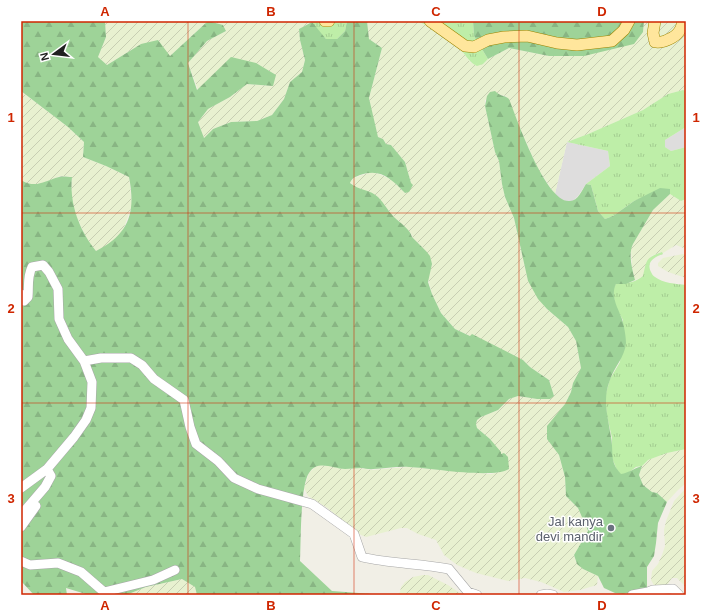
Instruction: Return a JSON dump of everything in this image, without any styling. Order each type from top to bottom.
[{"type":"main road","points":[[430,21],[465,46],[474,47],[488,40],[504,37],[527,36],[557,43],[577,45],[612,40],[624,30],[629,21]]},
{"type":"main road","points":[[655,21],[653,33],[655,42],[659,43],[674,37],[682,29],[683,21]]},
{"type":"street","points":[[21,294],[24,301],[28,296],[28,275],[32,267],[43,265],[49,272],[58,289],[60,319],[68,339],[84,360],[92,382],[91,408],[86,420],[47,469],[21,488]]},
{"type":"street","points":[[84,360],[101,358],[131,358],[142,365],[154,379],[184,400],[190,427],[196,444],[218,461],[234,478],[258,489],[312,504],[354,534],[362,557],[379,561],[427,565],[449,569],[468,592],[477,595]]},
{"type":"street","points":[[21,527],[39,500],[51,476],[47,469]]},
{"type":"street","points":[[21,515],[46,487]]},
{"type":"street","points":[[21,561],[30,565],[58,564],[81,572],[104,592],[153,580],[175,570]]},
{"type":"street","points":[[632,595],[653,590],[673,589],[679,595]]},
{"type":"street","points":[[541,595],[553,595]]},
{"type":"shaded area","points":[[686,127],[686,147],[671,151],[665,147],[665,140]]},
{"type":"shaded area","points":[[567,142],[608,151],[610,166],[586,184],[578,196],[573,201],[569,202],[562,200],[555,194]]},
{"type":"green space","points":[[21,21],[105,21],[106,37],[98,57],[107,65],[141,44],[158,40],[170,56],[208,21],[223,25],[226,31],[207,41],[188,63],[197,90],[231,57],[256,63],[276,75],[273,86],[247,84],[230,97],[208,109],[198,122],[204,138],[213,129],[231,122],[257,121],[272,115],[284,99],[290,82],[302,72],[305,60],[299,29],[312,22],[326,39],[337,39],[345,31],[347,21],[367,21],[369,39],[382,48],[369,98],[378,137],[383,139],[386,144],[391,145],[405,162],[411,183],[413,185],[409,192],[405,193],[390,179],[374,173],[367,173],[357,176],[350,183],[378,197],[392,215],[407,229],[412,237],[430,256],[432,264],[428,282],[432,294],[441,313],[455,329],[470,336],[472,334],[523,360],[530,367],[549,380],[554,396],[550,399],[537,399],[518,396],[509,399],[498,410],[477,420],[477,428],[490,439],[501,454],[504,453],[508,457],[509,469],[501,472],[476,473],[404,467],[340,469],[317,466],[309,473],[306,480],[302,502],[300,561],[332,591],[386,595],[197,595],[195,587],[182,579],[146,587],[126,595],[89,595],[66,588],[67,595],[34,595],[21,581],[21,180],[26,183],[36,184],[59,177],[72,177],[72,197],[77,217],[85,235],[96,251],[116,237],[123,230],[128,221],[130,212],[131,190],[129,177],[83,157],[84,142],[68,127],[21,91]]},
{"type":"green space","points":[[105,21],[208,21],[170,56],[141,44],[107,65],[98,57],[106,37]]},
{"type":"green space","points":[[209,21],[313,21],[299,29],[305,60],[302,72],[290,82],[284,99],[272,115],[257,121],[231,122],[213,129],[204,138],[198,122],[208,109],[230,97],[247,84],[273,86],[218,70],[198,90],[188,63],[207,41],[226,31],[223,25]]},
{"type":"green space","points":[[313,21],[347,21],[345,31],[337,39],[326,39],[312,24]]},
{"type":"green space","points":[[367,21],[415,21],[424,23],[459,47],[471,63],[483,64],[488,59],[509,48],[549,56],[643,32],[644,21],[686,21],[686,91],[683,90],[668,94],[643,110],[567,142],[555,194],[538,169],[506,96],[497,94],[485,100],[495,152],[499,161],[505,197],[514,218],[528,281],[547,309],[568,327],[576,341],[581,368],[573,383],[571,392],[547,438],[559,455],[565,477],[566,496],[578,508],[588,532],[574,555],[576,562],[583,569],[598,576],[597,585],[580,590],[564,592],[541,582],[525,578],[508,581],[476,573],[457,565],[444,555],[436,540],[418,534],[407,528],[401,528],[366,537],[361,535],[326,507],[308,496],[304,488],[309,473],[315,467],[320,465],[344,469],[360,468],[371,470],[408,467],[491,474],[509,469],[508,465],[490,439],[477,428],[477,420],[498,410],[509,399],[518,396],[537,399],[554,396],[549,380],[530,367],[523,360],[455,329],[441,313],[432,294],[428,279],[432,264],[426,251],[393,216],[377,196],[355,187],[350,182],[354,178],[371,172],[392,180],[405,193],[411,183],[405,162],[391,145],[386,144],[383,139],[378,137],[369,98],[382,48],[369,39]]},
{"type":"green space","points":[[415,21],[473,21],[474,36],[488,59],[483,64],[477,66],[471,62],[458,47],[443,35],[426,25]]},
{"type":"green space","points":[[473,21],[644,21],[643,32],[634,44],[584,56],[549,56],[509,48],[488,59],[474,36]]},
{"type":"green space","points":[[683,90],[686,91],[686,127],[665,140],[665,147],[671,151],[686,147],[686,199],[681,201],[670,194],[669,189],[634,201],[613,216],[605,219],[598,211],[591,185],[586,184],[610,166],[608,151],[567,142],[643,110],[668,94]]},
{"type":"green space","points":[[21,91],[68,127],[84,142],[83,157],[129,177],[132,205],[122,233],[110,244],[96,251],[88,241],[76,216],[73,204],[71,193],[72,177],[60,176],[44,183],[31,185],[21,180]]},
{"type":"green space","points":[[495,91],[509,99],[525,141],[542,175],[551,189],[561,198],[573,201],[580,195],[586,184],[591,185],[598,211],[605,219],[613,216],[634,201],[660,188],[670,189],[670,194],[653,210],[633,244],[631,257],[635,280],[626,284],[616,284],[614,288],[614,297],[623,322],[626,343],[624,353],[612,375],[606,394],[606,408],[612,443],[613,461],[617,469],[621,474],[627,473],[642,466],[639,475],[643,485],[652,492],[657,493],[667,502],[658,523],[654,556],[647,567],[647,589],[623,594],[615,593],[604,588],[598,576],[583,569],[577,564],[574,555],[588,531],[578,508],[566,496],[565,477],[559,455],[547,439],[547,426],[565,404],[571,392],[573,383],[581,368],[576,341],[568,327],[538,299],[528,281],[514,218],[505,197],[499,161],[495,152],[485,106],[487,96],[490,92]]},
{"type":"green space","points":[[670,194],[681,201],[686,199],[686,249],[676,245],[663,253],[661,252],[651,256],[643,276],[635,280],[632,267],[631,249],[633,244],[653,210]]},
{"type":"green space","points":[[662,252],[663,254],[654,258],[650,263],[650,268],[654,277],[674,284],[686,285],[686,449],[667,453],[648,460],[642,466],[636,467],[628,473],[621,475],[612,458],[612,438],[607,416],[605,397],[610,379],[620,362],[623,320],[615,306],[613,289],[616,284],[631,282],[643,276],[648,260],[652,256]]},
{"type":"green space","points":[[683,254],[686,255],[686,278],[668,272],[658,266],[658,263],[663,258]]},
{"type":"green space","points":[[686,449],[686,483],[667,502],[657,493],[652,492],[643,485],[639,475],[642,466],[648,460],[667,453]]},
{"type":"green space","points":[[686,488],[686,590],[684,585],[677,578],[672,578],[665,588],[655,587],[651,580],[652,571],[658,564],[665,546],[664,530],[666,521],[674,501]]},
{"type":"green space","points":[[428,575],[448,585],[463,595],[397,595],[405,582],[413,577]]},
{"type":"green space","points":[[182,579],[195,587],[197,595],[126,595],[146,587]]},
{"type":"place","name":"Jal kanya devi mandir","points":[[611,528]]}]
